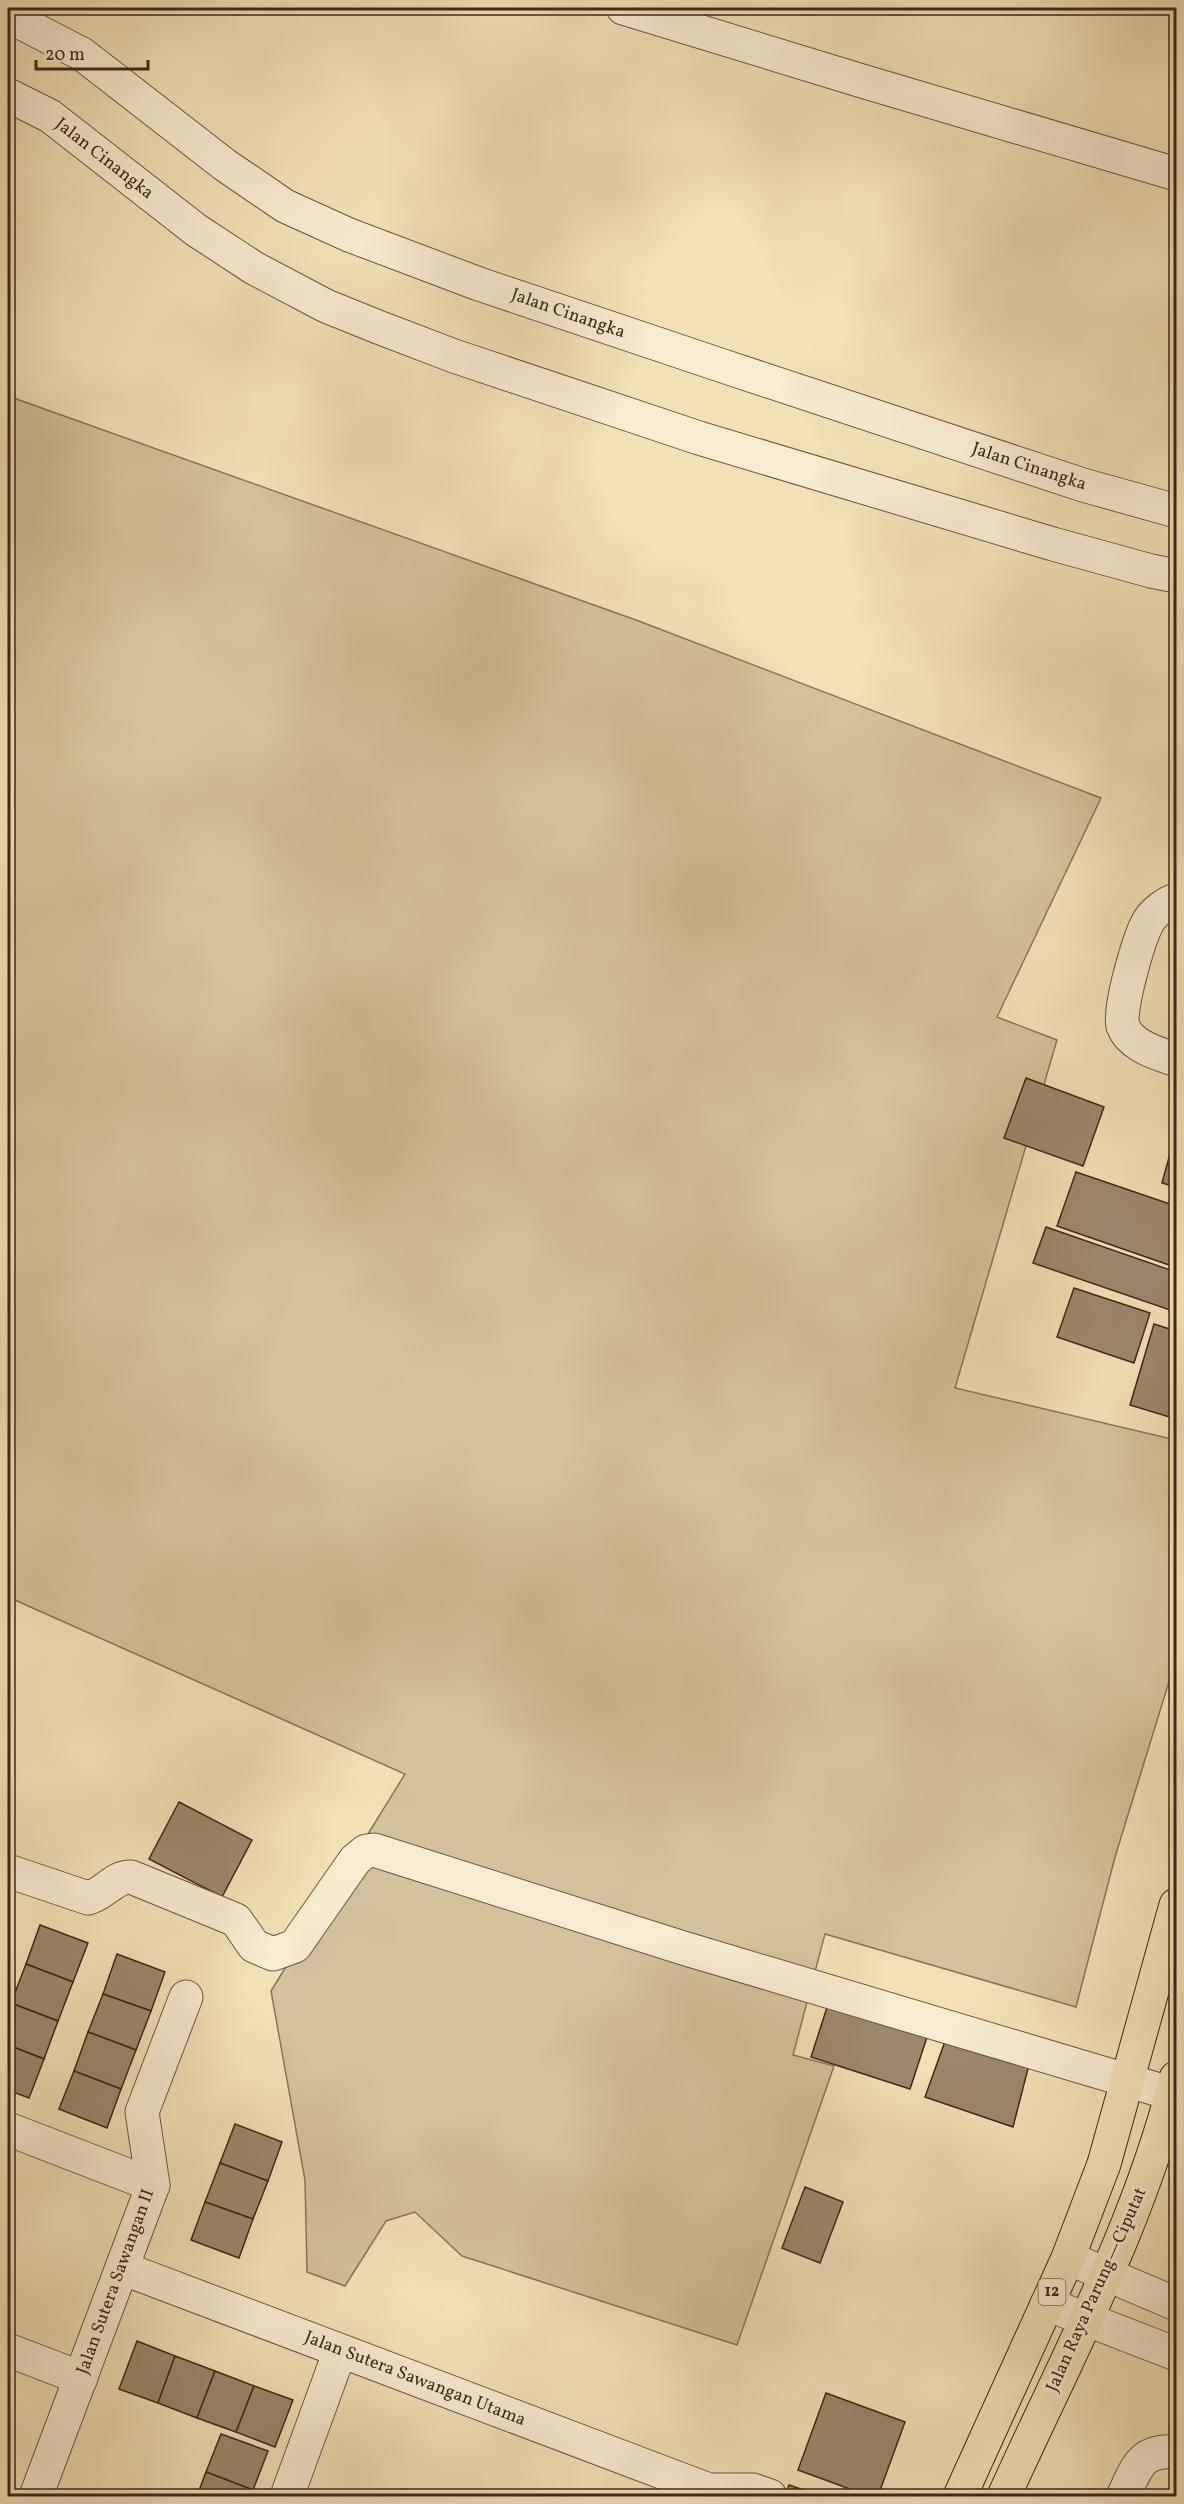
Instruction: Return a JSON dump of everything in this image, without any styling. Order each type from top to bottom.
[{"type":"highway","name":"12","points":[[960,2496],[1068,2258],[1104,2164],[1176,1905]]},
{"type":"highway","name":"Jalan Raya Parung—Ciputat","points":[[1004,2496],[1106,2275],[1152,2165],[1175,2089]]},
{"type":"street","points":[[623,8],[1176,174]]},
{"type":"street","name":"Jalan Cinangka","points":[[8,16],[82,54],[225,165],[285,206],[349,235],[479,284],[723,366],[1083,485],[1176,511]]},
{"type":"street","name":"Jalan Cinangka","points":[[8,95],[50,116],[196,230],[254,268],[326,306],[454,356],[699,438],[1053,544],[1176,576]]},
{"type":"street","points":[[1176,900],[1169,902],[1148,921],[1133,962],[1125,995],[1123,1025],[1134,1042],[1176,1060]]},
{"type":"street","points":[[8,1871],[88,1898],[95,1897],[123,1878],[131,1877],[236,1920],[254,1946],[273,1954],[295,1946],[355,1860],[366,1851],[374,1850],[683,1948],[1128,2082],[1175,2089]]},
{"type":"street","name":"Jalan Sutera Sawangan II","points":[[36,2496],[153,2185],[142,2112],[186,1997]]},
{"type":"street","points":[[8,2129],[153,2185]]},
{"type":"street","points":[[1068,2258],[1176,2304]]},
{"type":"street","name":"Jalan Sutera Sawangan Utama","points":[[122,2268],[710,2494]]},
{"type":"street","points":[[1047,2304],[1176,2354]]},
{"type":"street","points":[[8,2350],[81,2378]]},
{"type":"street","points":[[287,2496],[340,2351]]},
{"type":"street","points":[[1123,2496],[1140,2462],[1146,2456],[1161,2451],[1176,2452]]},
{"type":"street","points":[[710,2494],[753,2490],[770,2496]]},
{"type":"shaded area","points":[[8,396],[636,620],[1101,798],[997,1017],[1057,1040],[955,1388],[1176,1440],[1176,1659],[1115,1857],[1076,2007],[825,1934],[793,2055],[834,2066],[737,2345],[462,2256],[415,2212],[386,2221],[345,2286],[307,2272],[305,2180],[271,1991],[405,1774],[8,1597]]},
{"type":"building","points":[[1026,1078],[1104,1107],[1083,1166],[1004,1138]]},
{"type":"building","points":[[1176,1132],[1176,1187],[1162,1183]]},
{"type":"building","points":[[1076,1172],[1176,1206],[1176,1244],[1169,1265],[1057,1226]]},
{"type":"building","points":[[1046,1227],[1176,1272],[1176,1312],[1033,1263]]},
{"type":"building","points":[[1074,1288],[1150,1313],[1134,1363],[1057,1337]]},
{"type":"building","points":[[1154,1324],[1176,1331],[1176,1419],[1130,1405]]},
{"type":"building","points":[[179,1802],[252,1840],[222,1897],[149,1859]]},
{"type":"building","points":[[40,1925],[88,1943],[73,1982],[26,1964]]},
{"type":"building","points":[[117,1954],[165,1972],[151,2011],[103,1994]]},
{"type":"building","points":[[26,1964],[73,1982],[58,2021],[11,2003]]},
{"type":"building","points":[[103,1994],[151,2011],[136,2050],[88,2032]]},
{"type":"building","points":[[831,1995],[930,2028],[910,2089],[811,2057]]},
{"type":"building","points":[[11,2003],[58,2021],[44,2059],[8,2045],[8,2012]]},
{"type":"building","points":[[88,2032],[136,2050],[121,2089],[74,2071]]},
{"type":"building","points":[[948,2033],[1030,2061],[1013,2127],[925,2097]]},
{"type":"building","points":[[8,2045],[44,2059],[29,2098],[8,2090]]},
{"type":"building","points":[[74,2071],[121,2089],[107,2128],[59,2109]]},
{"type":"building","points":[[235,2124],[282,2142],[268,2181],[220,2163]]},
{"type":"building","points":[[220,2163],[268,2181],[253,2219],[205,2202]]},
{"type":"building","points":[[805,2187],[843,2202],[820,2263],[782,2248]]},
{"type":"building","points":[[205,2202],[253,2219],[239,2258],[191,2240]]},
{"type":"building","points":[[137,2341],[175,2356],[158,2403],[119,2389]]},
{"type":"building","points":[[175,2356],[215,2371],[197,2418],[158,2403]]},
{"type":"building","points":[[215,2371],[254,2386],[236,2432],[197,2418]]},
{"type":"building","points":[[254,2386],[293,2400],[275,2447],[236,2432]]},
{"type":"building","points":[[826,2393],[905,2422],[878,2496],[869,2496],[798,2470]]},
{"type":"building","points":[[221,2434],[268,2451],[253,2490],[206,2472]]},
{"type":"building","points":[[206,2472],[253,2490],[251,2496],[197,2496]]},
{"type":"building","points":[[789,2485],[822,2496],[785,2496]]}]
